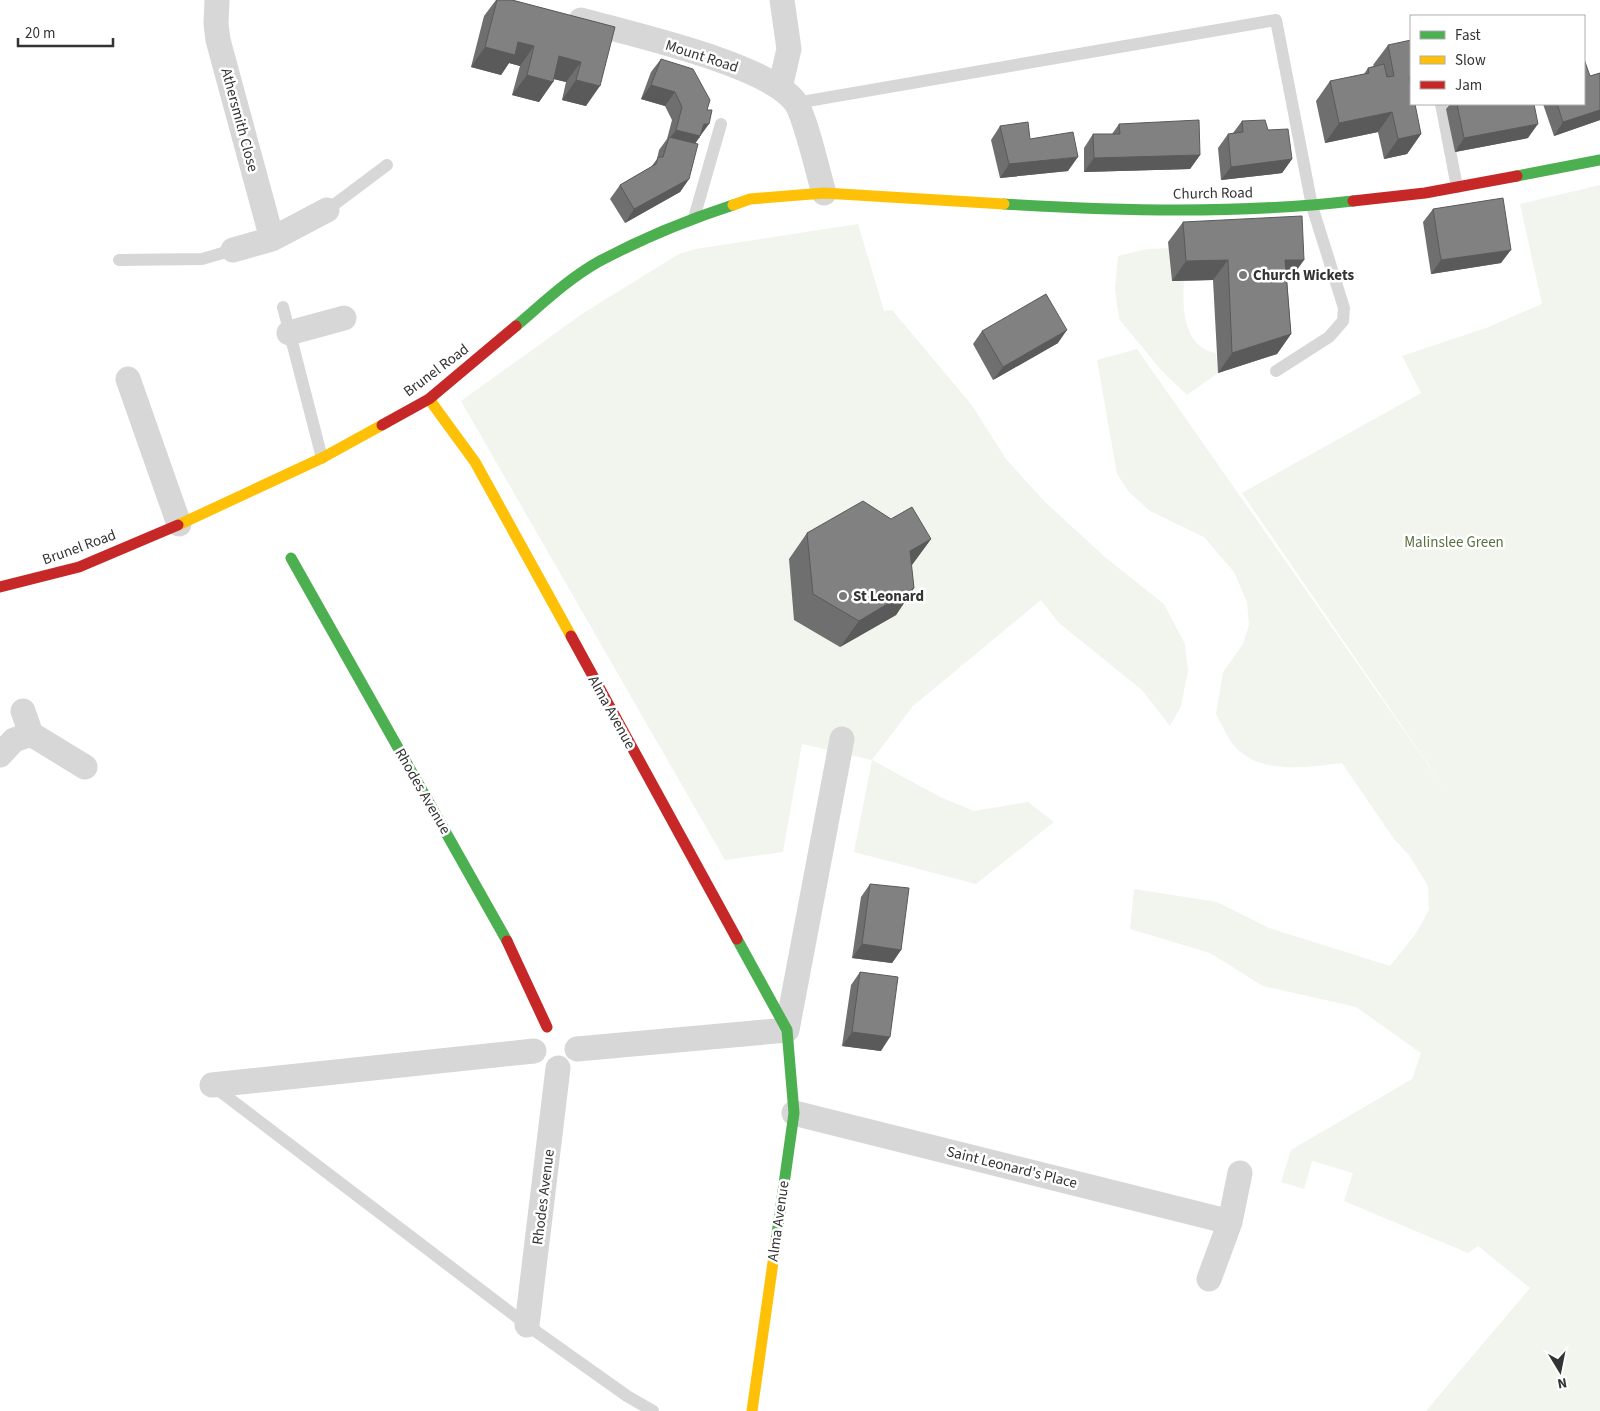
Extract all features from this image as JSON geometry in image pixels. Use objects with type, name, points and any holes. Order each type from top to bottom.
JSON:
[{"type":"street","name":"Athersmith Close","points":[[217,0],[218,40],[272,239]]},
{"type":"street","points":[[782,0],[789,48],[788,95],[824,193]]},
{"type":"street","name":"Mount Road","points":[[557,14],[733,63],[788,95]]},
{"type":"street","name":"Church Road","points":[[824,193],[1057,207],[1213,209],[1312,206],[1457,188],[1600,160]]},
{"type":"street","name":"Brunel Road","points":[[0,587],[79,567],[180,524],[322,458],[429,399],[556,292],[597,263],[694,218],[750,200],[824,193]]},
{"type":"street","points":[[233,250],[272,239],[328,210]]},
{"type":"street","points":[[289,332],[344,318]]},
{"type":"street","points":[[128,379],[180,524]]},
{"type":"street","name":"Alma Avenue","points":[[429,399],[475,462],[787,1030]]},
{"type":"street","name":"Rhodes Avenue","points":[[291,558],[502,930],[546,1027]]},
{"type":"street","points":[[23,711],[31,734],[85,767]]},
{"type":"street","points":[[0,756],[14,740],[31,734]]},
{"type":"street","name":"Alma Avenue","points":[[752,1411],[794,1113],[787,1030],[842,739]]},
{"type":"street","points":[[557,1025],[570,1031],[574,1036],[577,1049],[571,1062],[558,1068],[544,1066],[538,1061],[534,1051],[535,1040],[538,1033],[546,1027],[557,1025]]},
{"type":"street","points":[[577,1049],[787,1030]]},
{"type":"street","points":[[212,1085],[534,1051]]},
{"type":"street","name":"Rhodes Avenue","points":[[527,1325],[558,1068]]},
{"type":"street","name":"Saint Leonard's Place","points":[[794,1113],[1230,1222]]},
{"type":"street","points":[[1210,1279],[1230,1222],[1240,1173]]},
{"type":"lane","points":[[788,95],[1276,20],[1312,206],[1344,308],[1343,321],[1329,338],[1276,371]]},
{"type":"lane","points":[[1441,105],[1457,188]]},
{"type":"lane","points":[[694,218],[721,124]]},
{"type":"lane","points":[[328,210],[387,165]]},
{"type":"lane","points":[[119,260],[202,259],[233,250]]},
{"type":"lane","points":[[283,307],[322,458]]},
{"type":"lane","points":[[212,1085],[527,1325],[627,1396],[653,1411]]},
{"type":"green space","name":"Malinslee Green","points":[[1600,185],[1600,1411],[1426,1411],[1530,1288],[1478,1246],[1468,1253],[1344,1201],[1353,1173],[1312,1161],[1304,1189],[1281,1182],[1291,1150],[1412,1079],[1421,1053],[1356,1007],[1263,986],[1210,953],[1130,929],[1134,889],[1217,902],[1269,928],[1390,966],[1415,935],[1429,910],[1428,886],[1409,855],[1394,839],[1342,763],[1301,767],[1274,766],[1249,758],[1235,747],[1229,738],[1216,714],[1223,672],[1243,644],[1249,625],[1247,602],[1234,572],[1204,537],[1150,511],[1129,492],[1117,474],[1097,360],[1137,349],[1452,799],[1242,493],[1421,393],[1402,356],[1486,328],[1542,304],[1520,204]]},
{"type":"green space","points":[[858,224],[884,311],[892,310],[971,404],[1006,459],[1044,501],[1106,558],[1164,604],[1185,644],[1188,671],[1181,706],[1170,726],[1142,690],[1059,623],[1041,600],[913,706],[872,760],[802,744],[783,852],[725,860],[461,401],[585,312],[679,254],[696,249]]},
{"type":"green space","points":[[1169,248],[1172,281],[1184,281],[1185,314],[1191,335],[1205,350],[1216,353],[1218,373],[1187,395],[1162,371],[1119,319],[1115,289],[1118,256],[1147,249]]},
{"type":"green space","points":[[872,760],[940,797],[974,811],[1028,802],[1054,822],[976,884],[854,852]]},
{"type":"building","points":[[497,0],[512,0],[615,27],[600,86],[576,80],[581,62],[559,56],[553,82],[527,75],[534,46],[518,42],[515,55],[485,47]]},
{"type":"building","points":[[1410,40],[1410,105],[1415,105],[1421,134],[1398,139],[1392,112],[1339,123],[1330,81],[1369,73],[1368,68],[1384,64],[1387,77],[1394,76],[1388,45]]},
{"type":"building","points":[[661,59],[693,69],[710,100],[707,110],[712,110],[709,124],[704,124],[700,136],[676,130],[682,107],[675,92],[651,85]]},
{"type":"building","points":[[1585,62],[1590,76],[1600,73],[1600,110],[1563,122],[1557,105],[1585,105]]},
{"type":"building","points":[[1457,105],[1534,105],[1538,124],[1464,138]]},
{"type":"building","points":[[1199,120],[1200,155],[1094,158],[1093,134],[1120,134],[1119,124]]},
{"type":"building","points":[[1265,120],[1268,130],[1288,129],[1292,159],[1231,167],[1228,134],[1243,132],[1242,121]]},
{"type":"building","points":[[1028,122],[1030,139],[1073,132],[1078,157],[1009,164],[1000,126]]},
{"type":"building","points":[[669,137],[698,144],[689,179],[634,209],[620,185],[656,164],[658,157],[663,157]]},
{"type":"building","points":[[1503,198],[1511,250],[1441,260],[1433,209]]},
{"type":"building","points":[[1302,216],[1304,260],[1285,260],[1291,334],[1232,353],[1228,260],[1186,261],[1183,222]]},
{"type":"building","points":[[1046,294],[1067,330],[1003,367],[982,331]]},
{"type":"building","name":"St Leonard","points":[[863,501],[891,519],[912,507],[931,539],[910,551],[914,588],[859,621],[813,594],[807,533]]},
{"type":"building","points":[[870,884],[909,888],[901,950],[862,944]]},
{"type":"building","points":[[860,972],[898,977],[890,1037],[852,1032]]},
{"type":"traffic: fast","points":[[1517,176],[1600,160]]},
{"type":"traffic: fast","points":[[1004,204],[1135,210],[1222,210],[1353,201]]},
{"type":"traffic: fast","points":[[516,326],[566,284],[598,262],[664,230],[733,205]]},
{"type":"traffic: fast","points":[[291,558],[507,941]]},
{"type":"traffic: fast","points":[[737,939],[787,1030],[794,1113],[776,1241]]},
{"type":"traffic: slow","points":[[733,205],[750,199],[824,193],[1004,204]]},
{"type":"traffic: slow","points":[[429,399],[475,462],[571,636]]},
{"type":"traffic: slow","points":[[178,525],[322,458],[382,425]]},
{"type":"traffic: slow","points":[[752,1411],[776,1241]]},
{"type":"traffic: jam","points":[[1353,201],[1425,193],[1517,176]]},
{"type":"traffic: jam","points":[[382,425],[429,399],[516,326]]},
{"type":"traffic: jam","points":[[0,587],[79,567],[178,525]]},
{"type":"traffic: jam","points":[[571,636],[737,939]]},
{"type":"traffic: jam","points":[[507,941],[547,1027]]},
{"type":"place","name":"Church Wickets","points":[[1243,275]]},
{"type":"place","name":"St Leonard","points":[[843,596]]}]
